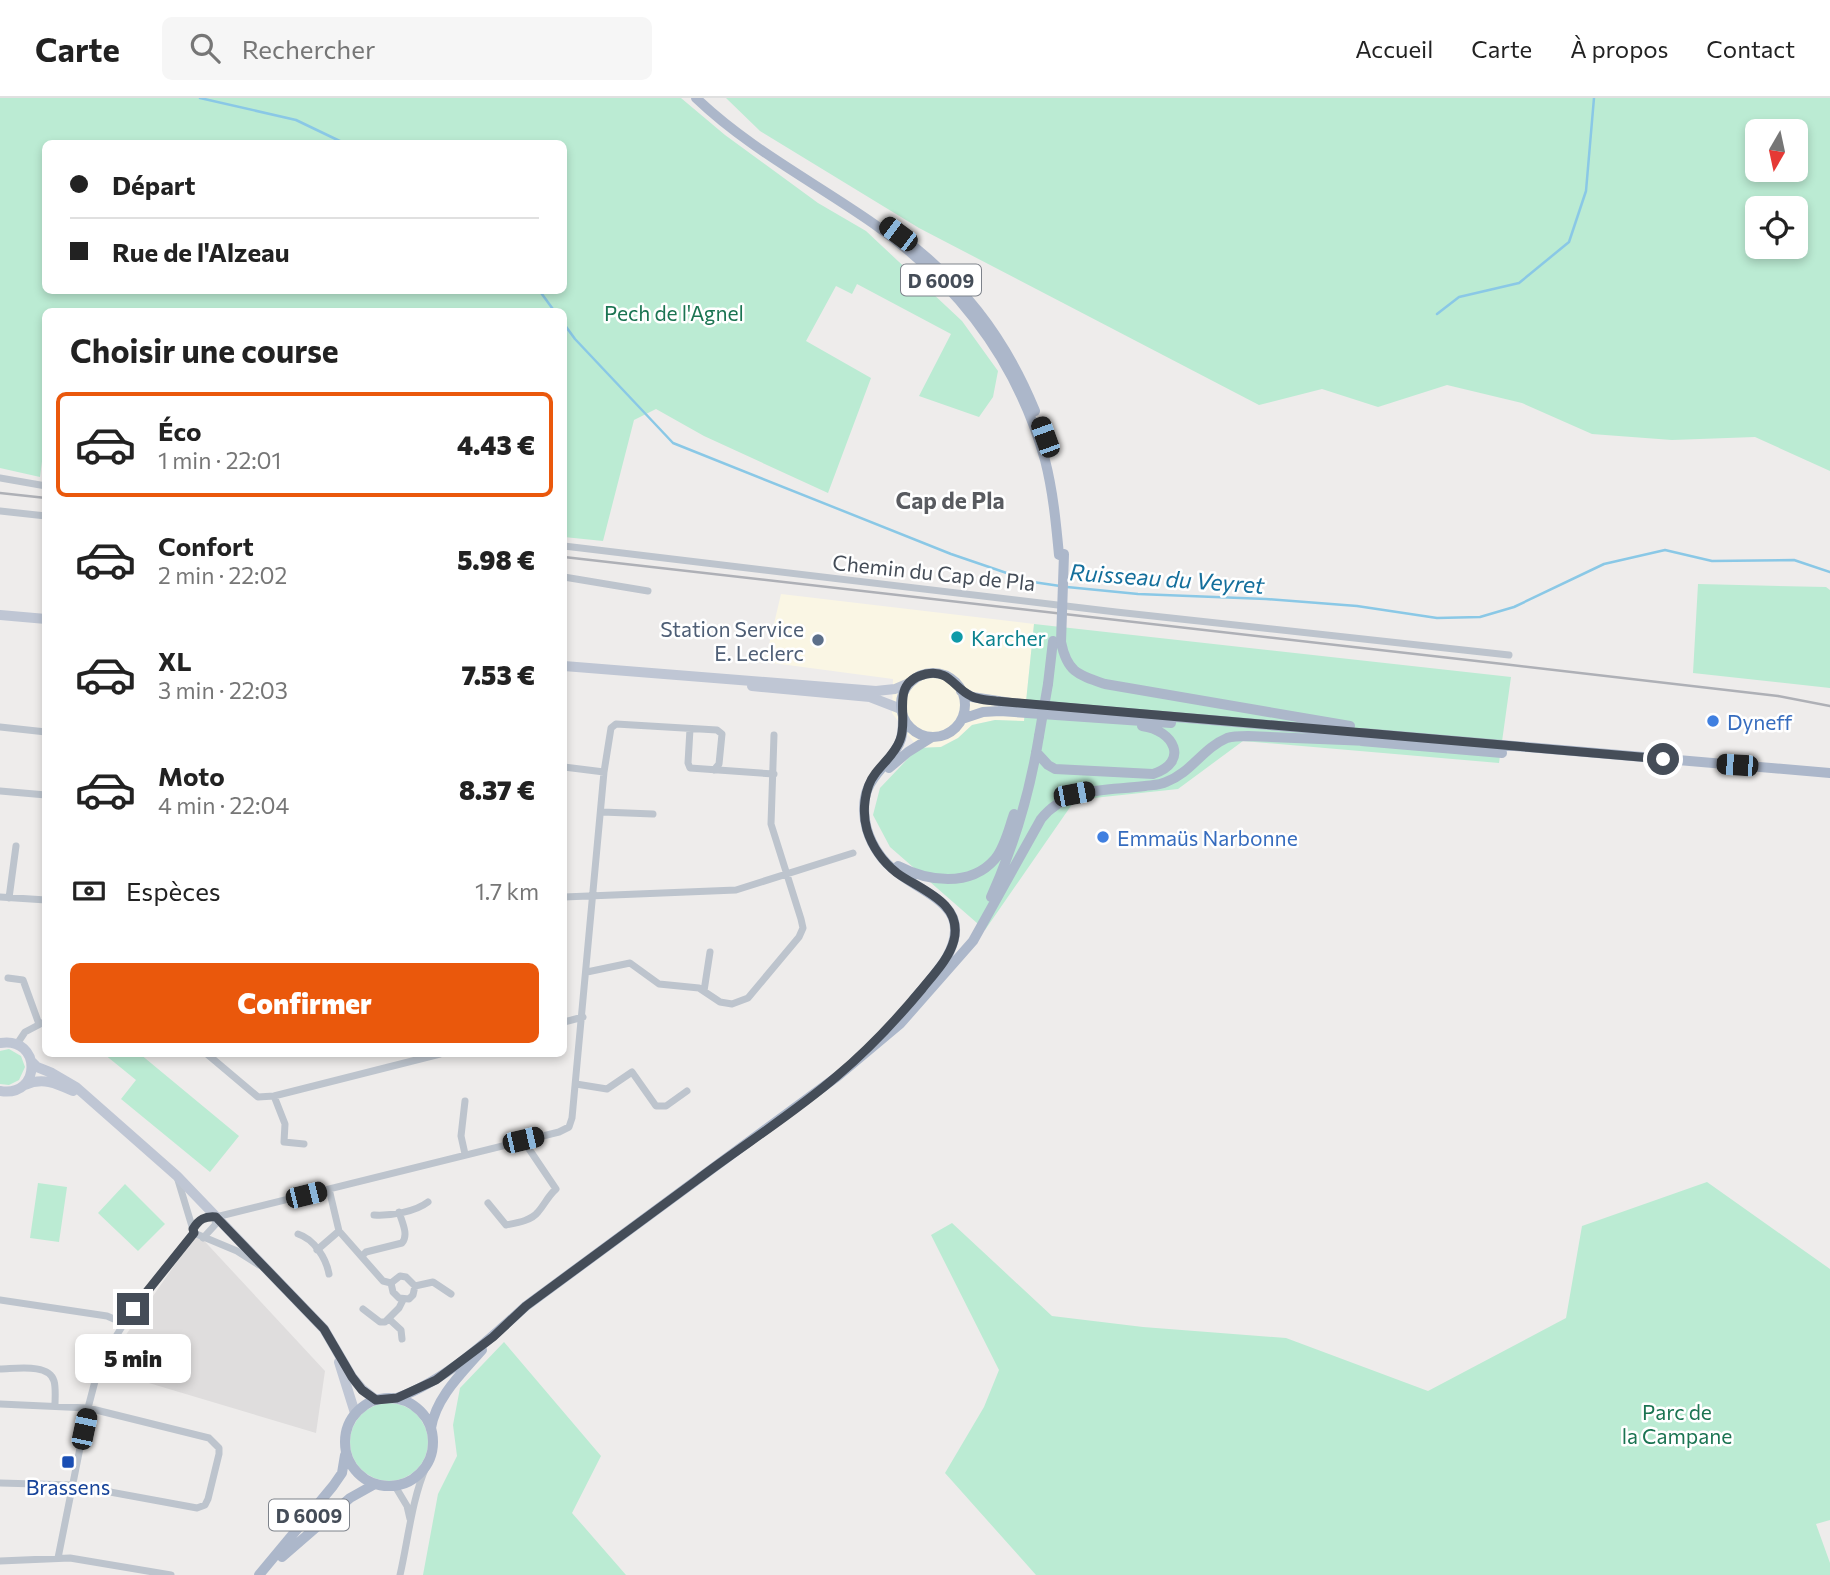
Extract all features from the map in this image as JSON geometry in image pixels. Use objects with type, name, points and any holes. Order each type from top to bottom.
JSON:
[{"type":"main road","name":"D 6009","points":[[696,98],[755,146],[875,225],[905,248],[969,309],[1016,385],[1038,437],[1050,481],[1062,555]]},
{"type":"main road","name":"D 6009","points":[[397,1398],[436,1380],[493,1337],[526,1306],[838,1076],[900,1024],[952,963],[982,915],[1003,870],[1020,820],[1057,641],[1062,555],[1062,513],[1051,460],[1023,382],[1005,349],[974,304],[919,249],[760,142],[706,98]]},
{"type":"main road","points":[[1057,641],[1067,664],[1077,674],[1105,684],[1433,739]]},
{"type":"main road","points":[[838,1076],[909,1005],[947,957],[954,939],[954,924],[948,910],[937,897],[897,873],[881,858],[867,831],[864,807],[869,785],[875,774],[899,743],[904,691],[909,683],[922,675],[940,674],[949,677],[961,691],[972,697],[1011,703],[1830,772]]},
{"type":"main road","points":[[867,794],[880,776],[896,761],[932,737],[951,732],[962,719],[964,708],[961,691]]},
{"type":"main road","points":[[962,719],[983,712],[1053,713],[1830,779]]},
{"type":"main road","points":[[902,713],[915,732],[932,737]]},
{"type":"main road","points":[[1036,751],[1055,769],[1085,772],[1153,774],[1164,770],[1174,758],[1171,739],[1154,727],[1053,713]]},
{"type":"main road","points":[[952,963],[973,941],[1041,819],[1063,799],[1090,791],[1166,783],[1188,770],[1210,748],[1229,737],[1368,741]]},
{"type":"main road","points":[[881,858],[908,871],[942,880],[967,877],[986,868],[995,859],[1004,842],[1036,751]]},
{"type":"main road","name":"D 6009","points":[[431,1428],[436,1409],[447,1392],[493,1337]]},
{"type":"main road","points":[[397,1398],[422,1412],[431,1428],[434,1447],[426,1467],[411,1481],[395,1486],[375,1484],[356,1472],[349,1462],[345,1449],[346,1431],[355,1413],[365,1405],[376,1400],[397,1398]]},
{"type":"main road","name":"D 6009","points":[[260,1575],[342,1474],[345,1449]]},
{"type":"main road","name":"D 6009","points":[[260,1575],[350,1498],[375,1484]]},
{"type":"street","points":[[0,478],[42,485]]},
{"type":"street","points":[[0,511],[42,516]]},
{"type":"street","name":"Chemin du Cap de Pla","points":[[567,546],[1116,612],[1509,655]]},
{"type":"street","points":[[567,578],[648,591]]},
{"type":"street","points":[[0,615],[42,619]]},
{"type":"street","points":[[567,666],[876,691],[895,689],[909,683]]},
{"type":"street","points":[[633,672],[780,690],[870,697],[902,713]]},
{"type":"street","points":[[58,1558],[100,1362],[123,1323],[199,1220],[559,1132],[569,1127],[576,1084],[604,772],[611,728],[616,724],[717,730],[722,734],[719,764],[714,770]]},
{"type":"street","points":[[0,727],[42,732]]},
{"type":"street","points":[[690,729],[690,768],[774,774]]},
{"type":"street","points":[[587,972],[630,963],[659,984],[699,988],[720,1002],[732,1003],[748,998],[799,937],[803,928],[801,919],[771,824],[774,736]]},
{"type":"street","points":[[567,767],[604,772]]},
{"type":"street","points":[[0,791],[42,795]]},
{"type":"street","points":[[602,812],[653,814]]},
{"type":"street","points":[[16,846],[4,897],[42,900]]},
{"type":"street","points":[[567,897],[736,890],[853,853]]},
{"type":"street","points":[[704,991],[710,952]]},
{"type":"street","points":[[8,978],[23,980],[42,1023],[25,1032],[17,1044]]},
{"type":"street","points":[[567,1021],[583,1017]]},
{"type":"street","points":[[0,1043],[17,1044],[26,1051],[37,1067],[61,1077],[177,1176],[324,1329],[352,1377],[362,1390],[376,1400]]},
{"type":"street","points":[[211,1057],[258,1097],[274,1096],[428,1057]]},
{"type":"street","points":[[24,1085],[31,1074],[31,1061]]},
{"type":"street","points":[[576,1084],[607,1089],[632,1072],[656,1106],[666,1106],[687,1091]]},
{"type":"street","points":[[0,1091],[10,1092],[33,1081],[49,1082],[89,1099]]},
{"type":"street","points":[[274,1096],[285,1124],[284,1142],[304,1144]]},
{"type":"street","points":[[465,1101],[461,1136],[465,1154]]},
{"type":"street","points":[[488,1203],[506,1225],[526,1221],[538,1214],[545,1198],[556,1189],[523,1140]]},
{"type":"street","points":[[177,1176],[193,1231],[203,1238],[237,1251],[263,1267]]},
{"type":"street","points":[[329,1189],[339,1231],[383,1281],[391,1283]]},
{"type":"street","points":[[374,1215],[383,1216],[421,1207],[428,1202]]},
{"type":"street","points":[[362,1256],[366,1252],[405,1241],[400,1212]]},
{"type":"street","points":[[203,1238],[215,1225],[216,1217]]},
{"type":"street","points":[[317,1250],[339,1231]]},
{"type":"street","points":[[298,1234],[307,1237],[317,1250],[327,1265],[328,1274]]},
{"type":"street","points":[[391,1283],[400,1276],[406,1277],[415,1286]]},
{"type":"street","points":[[415,1286],[433,1282],[451,1294]]},
{"type":"street","points":[[391,1283],[393,1292],[403,1300]]},
{"type":"street","points":[[363,1310],[380,1322],[389,1319],[400,1308],[403,1300],[413,1295],[415,1286]]},
{"type":"street","points":[[0,1300],[107,1316],[123,1323]]},
{"type":"street","points":[[389,1319],[401,1330],[402,1339]]},
{"type":"street","points":[[334,1349],[355,1413]]},
{"type":"street","points":[[0,1369],[42,1369],[49,1372],[54,1380],[55,1405]]},
{"type":"street","points":[[0,1404],[88,1408],[209,1438],[219,1448],[208,1499],[205,1505],[197,1508],[72,1485],[0,1483]]},
{"type":"street","points":[[400,1575],[415,1497],[426,1467]]},
{"type":"street","points":[[395,1486],[407,1506],[411,1527]]},
{"type":"street","points":[[0,1561],[58,1558],[171,1575]]},
{"type":"shaded area","points":[[781,594],[1034,624],[1024,722],[995,720],[972,725],[958,738],[940,747],[918,748],[892,713],[893,679],[765,662]]},
{"type":"shaded area","points":[[197,1233],[325,1371],[316,1433],[102,1369]]},
{"type":"green space","name":"Pech de l'Agnel","points":[[0,98],[681,98],[725,135],[818,203],[866,231],[962,321],[998,371],[993,397],[979,417],[919,396],[951,334],[857,284],[852,294],[836,286],[806,341],[871,378],[828,493],[704,436],[656,409],[634,420],[603,541],[567,537],[567,308],[42,308],[40,477],[0,468]]},
{"type":"green space","points":[[726,98],[1830,98],[1830,471],[1755,437],[1672,440],[1592,434],[1522,403],[1447,385],[1378,407],[1322,389],[1259,405],[919,228],[760,131]]},
{"type":"green space","points":[[1698,584],[1826,587],[1830,590],[1830,688],[1693,673]]},
{"type":"green space","points":[[1034,624],[1511,677],[1499,763],[1243,741],[1178,789],[1075,800],[985,930],[890,847],[873,815],[880,788],[918,748],[941,747],[958,738],[972,725],[995,720],[1024,721]]},
{"type":"green space","points":[[9,1049],[21,1056],[25,1067],[19,1080],[9,1085],[0,1084],[0,1051]]},
{"type":"green space","points":[[108,1057],[144,1057],[239,1136],[210,1172],[121,1099],[136,1080]]},
{"type":"green space","name":"Parc de la Campane","points":[[1707,1182],[1830,1269],[1830,1520],[1816,1524],[1830,1563],[1830,1575],[1036,1575],[945,1473],[984,1407],[999,1370],[931,1235],[952,1223],[1052,1316],[1143,1327],[1286,1338],[1428,1391],[1566,1318],[1582,1226]]},
{"type":"green space","points":[[38,1183],[67,1187],[59,1242],[30,1238]]},
{"type":"green space","points":[[125,1184],[165,1224],[138,1251],[98,1213]]},
{"type":"green space","points":[[504,1342],[601,1456],[572,1513],[626,1575],[423,1575],[438,1494],[457,1456],[453,1425],[460,1388]]},
{"type":"green space","points":[[389,1403],[404,1406],[417,1414],[425,1427],[428,1442],[425,1457],[417,1470],[404,1478],[389,1481],[374,1478],[361,1470],[353,1457],[350,1442],[353,1427],[361,1414],[374,1406]]},
{"type":"waterway","name":"Ruisseau du Veyret","points":[[200,98],[296,120],[338,140]]},
{"type":"waterway","points":[[1437,314],[1459,297],[1519,283],[1569,242],[1586,191],[1594,98]]},
{"type":"waterway","name":"Ruisseau du Veyret","points":[[542,294],[552,308]]},
{"type":"waterway","name":"Ruisseau du Veyret","points":[[567,328],[673,443],[951,554],[1033,582],[1060,586]]},
{"type":"waterway","name":"Ruisseau du Veyret","points":[[1067,587],[1138,594],[1357,606],[1437,618],[1480,617],[1514,607],[1604,564],[1665,550],[1712,561],[1794,560],[1830,572]]},
{"type":"railway","points":[[0,493],[42,498]]},
{"type":"railway","points":[[567,557],[1778,696],[1830,706]]},
{"type":"place","name":"Karcher","points":[[957,637]]},
{"type":"place","name":"Station Service E. Leclerc","points":[[818,640]]},
{"type":"place","name":"Dyneff","points":[[1713,721]]},
{"type":"place","name":"Emmaüs Narbonne","points":[[1103,837]]},
{"type":"place","name":"Brassens","points":[[68,1462]]},
{"type":"district","name":"Cap de Pla","points":[[950,500]]},
{"type":"route","points":[[133,1309],[194,1233],[196,1223],[207,1216],[216,1217],[324,1329],[362,1390],[376,1400],[397,1398],[436,1380],[493,1337],[526,1306],[838,1076],[909,1005],[947,957],[954,939],[954,924],[948,910],[937,897],[897,873],[881,858],[867,831],[864,817],[869,785],[892,755],[903,733],[901,699],[904,691],[909,683],[922,675],[931,673],[949,677],[961,691],[972,697],[996,701],[1663,759]]}]
